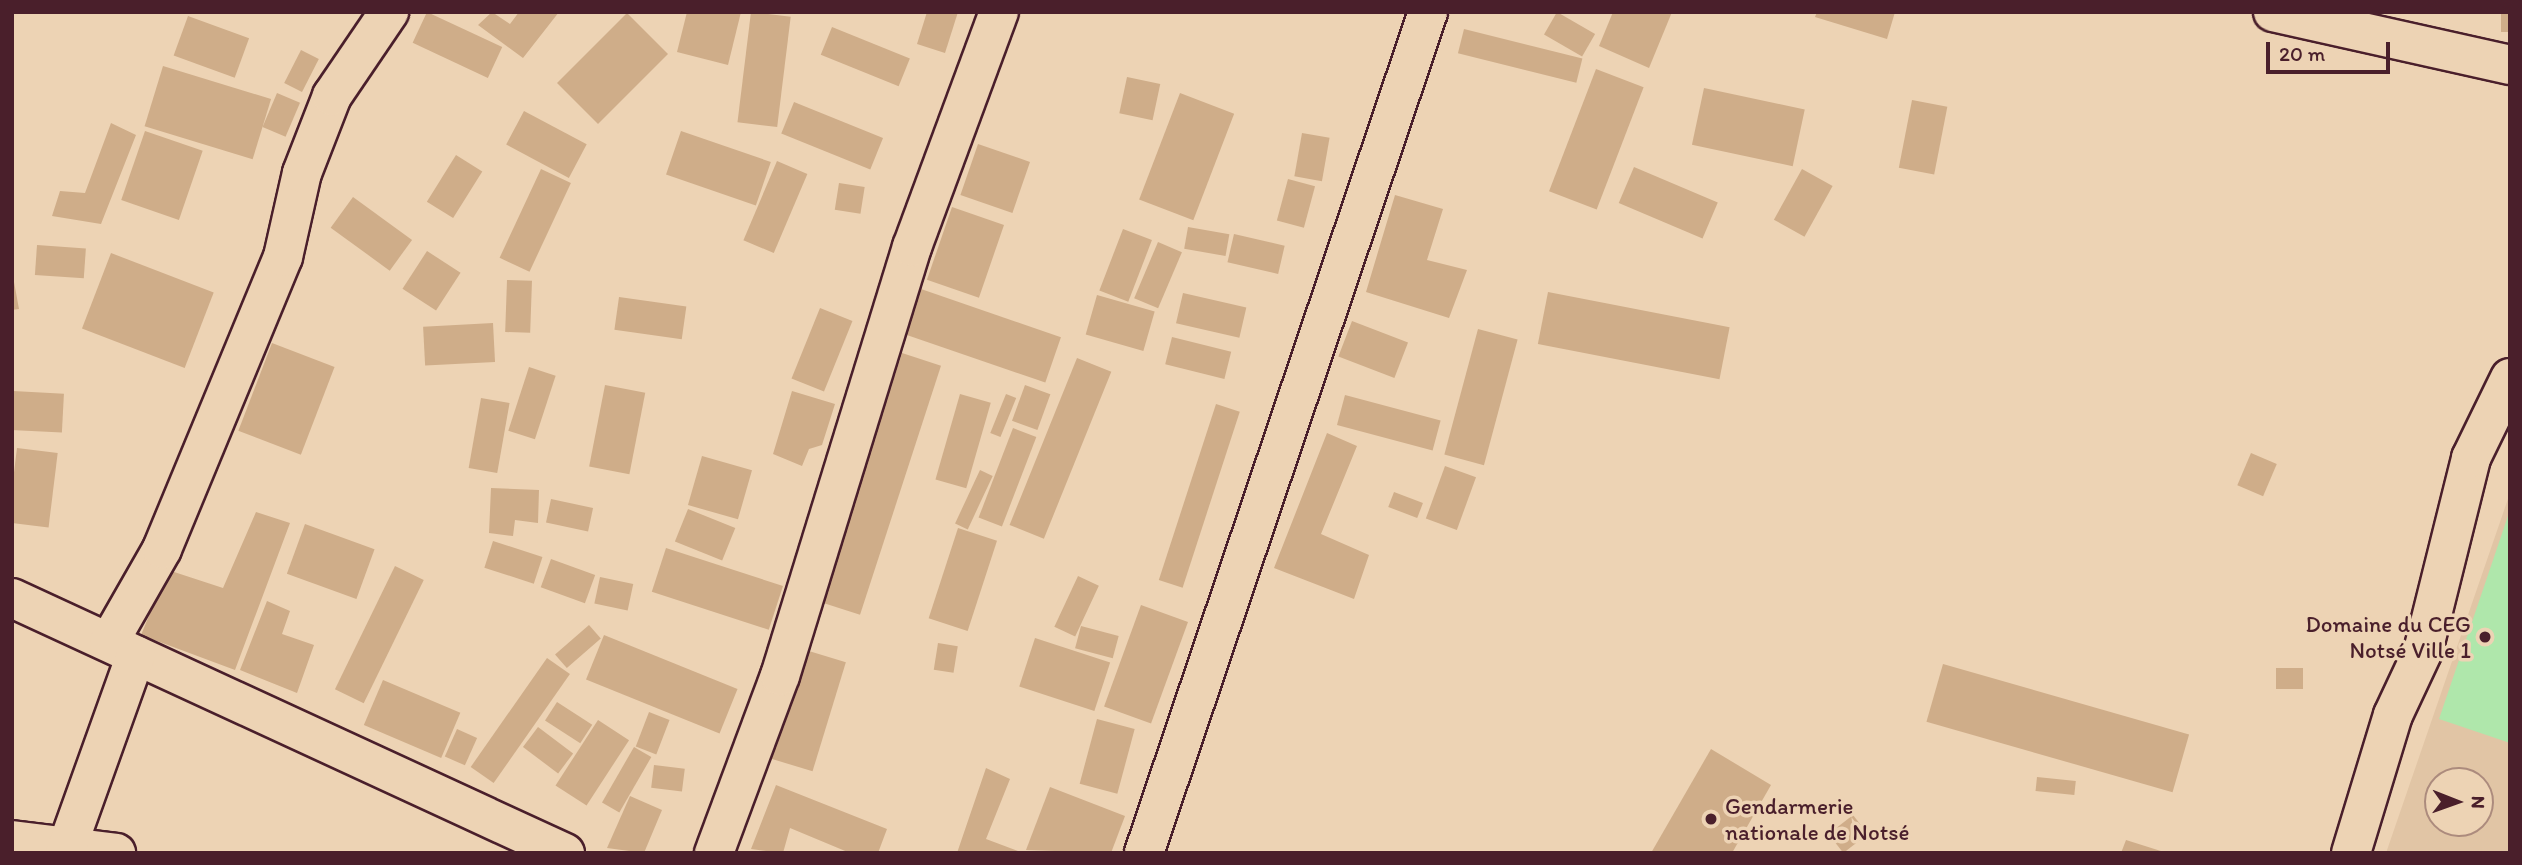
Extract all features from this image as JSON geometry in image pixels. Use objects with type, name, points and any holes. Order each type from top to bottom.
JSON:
[{"type":"street","points":[[65,850],[122,648],[283,257],[302,173],[332,96],[389,12]]},
{"type":"street","points":[[713,853],[780,676],[912,247],[999,12]]},
{"type":"street","points":[[1144,853],[1428,12]]},
{"type":"street","points":[[2273,12],[2510,65]]},
{"type":"street","points":[[2351,853],[2393,715],[2423,650],[2471,458],[2510,378]]},
{"type":"street","points":[[12,598],[565,853]]},
{"type":"street","points":[[12,840],[65,850],[116,853]]},
{"type":"shaded area","name":"Domaine du CEG Notsé Ville 1","points":[[2510,493],[2510,853],[2386,853]]},
{"type":"green space","points":[[2510,510],[2510,743],[2439,719]]},
{"type":"building","points":[[427,12],[502,47],[488,78],[413,43]]},
{"type":"building","points":[[492,12],[510,24],[519,12],[559,12],[523,58],[478,25]]},
{"type":"building","points":[[687,12],[741,12],[728,65],[677,52]]},
{"type":"building","points":[[751,12],[791,17],[777,127],[737,122]]},
{"type":"building","points":[[927,12],[958,12],[945,53],[917,44]]},
{"type":"building","points":[[1557,12],[1595,34],[1582,57],[1544,35]]},
{"type":"building","points":[[1613,12],[1672,12],[1649,68],[1599,46]]},
{"type":"building","points":[[1817,12],[1895,12],[1887,39],[1815,17]]},
{"type":"building","points":[[2501,12],[2510,12],[2510,32],[2501,32]]},
{"type":"building","points":[[627,13],[668,54],[598,124],[557,83]]},
{"type":"building","points":[[188,16],[249,38],[235,78],[174,55]]},
{"type":"building","points":[[832,27],[910,58],[899,86],[821,55]]},
{"type":"building","points":[[1464,29],[1582,59],[1576,83],[1458,53]]},
{"type":"building","points":[[301,50],[319,59],[302,92],[284,83]]},
{"type":"building","points":[[163,66],[271,99],[253,159],[145,126]]},
{"type":"building","points":[[1596,69],[1644,87],[1597,210],[1549,191]]},
{"type":"building","points":[[1127,77],[1160,84],[1153,120],[1119,113]]},
{"type":"building","points":[[1704,88],[1805,109],[1793,166],[1692,145]]},
{"type":"building","points":[[277,93],[300,103],[286,137],[263,127]]},
{"type":"building","points":[[1180,93],[1234,114],[1193,220],[1139,199]]},
{"type":"building","points":[[1912,100],[1947,107],[1934,175],[1899,168]]},
{"type":"building","points":[[794,102],[883,138],[870,169],[781,134]]},
{"type":"building","points":[[524,111],[587,144],[569,178],[506,145]]},
{"type":"building","points":[[111,123],[136,135],[101,224],[52,216],[60,191],[85,193]]},
{"type":"building","points":[[145,131],[203,151],[179,220],[121,200]]},
{"type":"building","points":[[681,131],[771,162],[756,205],[666,174]]},
{"type":"building","points":[[1302,133],[1330,138],[1322,181],[1294,176]]},
{"type":"building","points":[[978,144],[1030,162],[1012,213],[960,195]]},
{"type":"building","points":[[456,155],[482,171],[453,218],[427,202]]},
{"type":"building","points":[[777,161],[807,174],[774,253],[743,240]]},
{"type":"building","points":[[1634,167],[1718,203],[1703,238],[1619,203]]},
{"type":"building","points":[[541,169],[571,183],[529,272],[500,258]]},
{"type":"building","points":[[1802,169],[1833,186],[1804,237],[1774,220]]},
{"type":"building","points":[[1288,179],[1315,186],[1304,228],[1277,221]]},
{"type":"building","points":[[839,183],[865,187],[860,214],[835,210]]},
{"type":"building","points":[[1395,195],[1443,209],[1427,260],[1467,270],[1449,318],[1366,292]]},
{"type":"building","points":[[353,197],[412,240],[390,271],[331,228]]},
{"type":"building","points":[[952,207],[1004,225],[979,298],[927,280]]},
{"type":"building","points":[[1188,227],[1229,234],[1226,256],[1184,249]]},
{"type":"building","points":[[1123,229],[1152,240],[1128,302],[1099,291]]},
{"type":"building","points":[[1234,234],[1285,246],[1278,274],[1227,262]]},
{"type":"building","points":[[1158,242],[1182,252],[1158,308],[1134,298]]},
{"type":"building","points":[[37,245],[86,248],[84,278],[35,275]]},
{"type":"building","points":[[427,251],[461,273],[436,311],[402,289]]},
{"type":"building","points":[[111,253],[214,292],[185,368],[82,329]]},
{"type":"building","points":[[12,271],[19,309],[12,310]]},
{"type":"building","points":[[507,280],[532,281],[530,333],[505,332]]},
{"type":"building","points":[[921,289],[1061,337],[1045,383],[905,334]]},
{"type":"building","points":[[1548,292],[1730,327],[1719,379],[1538,344]]},
{"type":"building","points":[[1183,293],[1246,308],[1239,338],[1176,323]]},
{"type":"building","points":[[1097,295],[1155,312],[1143,351],[1086,334]]},
{"type":"building","points":[[619,297],[686,306],[682,339],[614,330]]},
{"type":"building","points":[[820,308],[852,321],[824,392],[792,378]]},
{"type":"building","points":[[1352,321],[1408,343],[1394,378],[1338,356]]},
{"type":"building","points":[[493,323],[495,362],[425,366],[423,327]]},
{"type":"building","points":[[1478,329],[1518,340],[1484,465],[1444,455]]},
{"type":"building","points":[[1172,337],[1231,352],[1224,379],[1165,364]]},
{"type":"building","points":[[272,343],[335,367],[301,455],[238,431]]},
{"type":"building","points":[[902,353],[941,366],[860,615],[821,602]]},
{"type":"building","points":[[1077,358],[1111,372],[1044,539],[1010,525]]},
{"type":"building","points":[[529,367],[556,376],[535,439],[508,431]]},
{"type":"building","points":[[605,385],[645,393],[629,474],[589,466]]},
{"type":"building","points":[[1025,385],[1050,394],[1037,430],[1012,421]]},
{"type":"building","points":[[13,391],[64,394],[62,433],[12,430]]},
{"type":"building","points":[[792,391],[835,404],[822,445],[809,449],[802,466],[773,454]]},
{"type":"building","points":[[960,394],[991,403],[966,488],[935,480]]},
{"type":"building","points":[[1006,394],[1016,398],[1000,437],[990,433]]},
{"type":"building","points":[[1345,395],[1441,421],[1433,451],[1337,425]]},
{"type":"building","points":[[481,398],[510,403],[497,473],[469,468]]},
{"type":"building","points":[[1216,404],[1240,412],[1183,588],[1159,580]]},
{"type":"building","points":[[1013,428],[1036,437],[1002,527],[979,518]]},
{"type":"building","points":[[1327,433],[1357,446],[1321,534],[1369,555],[1354,599],[1274,568]]},
{"type":"building","points":[[17,448],[58,453],[49,527],[12,523],[12,489]]},
{"type":"building","points":[[2251,453],[2277,464],[2263,496],[2237,485]]},
{"type":"building","points":[[702,456],[752,470],[738,519],[688,505]]},
{"type":"building","points":[[1445,466],[1476,477],[1457,530],[1426,519]]},
{"type":"building","points":[[980,470],[993,476],[968,529],[955,523]]},
{"type":"building","points":[[491,488],[539,490],[538,523],[515,520],[513,536],[489,533]]},
{"type":"building","points":[[1394,492],[1423,503],[1417,518],[1388,507]]},
{"type":"building","points":[[551,499],[593,508],[588,531],[546,522]]},
{"type":"building","points":[[688,509],[735,528],[722,561],[675,541]]},
{"type":"building","points":[[256,512],[290,523],[235,670],[141,635],[168,570],[223,588]]},
{"type":"building","points":[[305,524],[375,549],[356,599],[287,574]]},
{"type":"building","points":[[958,528],[997,541],[968,631],[929,618]]},
{"type":"building","points":[[493,541],[542,557],[534,584],[484,568]]},
{"type":"building","points":[[666,548],[783,586],[769,630],[652,592]]},
{"type":"building","points":[[551,559],[595,575],[585,603],[541,587]]},
{"type":"building","points":[[395,566],[424,580],[364,703],[335,689]]},
{"type":"building","points":[[1078,576],[1099,586],[1075,636],[1054,627]]},
{"type":"building","points":[[600,577],[633,584],[628,610],[594,603]]},
{"type":"building","points":[[267,601],[290,611],[282,634],[314,645],[297,693],[240,670]]},
{"type":"building","points":[[1141,605],[1188,622],[1151,724],[1104,706]]},
{"type":"building","points":[[589,625],[601,639],[567,668],[555,655]]},
{"type":"building","points":[[1081,626],[1119,636],[1113,658],[1075,648]]},
{"type":"building","points":[[604,635],[738,689],[720,733],[586,680]]},
{"type":"building","points":[[1035,638],[1110,662],[1094,711],[1019,687]]},
{"type":"building","points":[[938,643],[958,646],[954,673],[934,670]]},
{"type":"building","points":[[799,648],[846,662],[813,771],[766,757]]},
{"type":"building","points":[[547,658],[570,674],[494,783],[471,767]]},
{"type":"building","points":[[1943,664],[2189,735],[2173,792],[1926,722]]},
{"type":"building","points":[[2276,668],[2303,668],[2303,689],[2276,689]]},
{"type":"building","points":[[383,680],[460,713],[441,758],[364,725]]},
{"type":"building","points":[[557,702],[592,725],[580,743],[545,720]]},
{"type":"building","points":[[649,712],[670,720],[656,754],[636,747]]},
{"type":"building","points":[[1097,719],[1135,729],[1117,794],[1080,784]]},
{"type":"building","points":[[598,720],[629,740],[587,806],[556,785]]},
{"type":"building","points":[[538,727],[573,753],[558,773],[523,747]]},
{"type":"building","points":[[457,729],[477,738],[465,765],[445,756]]},
{"type":"building","points":[[634,747],[651,757],[619,812],[602,802]]},
{"type":"building","name":"Gendarmerie nationale de Notsé","points":[[1711,749],[1771,785],[1732,853],[1651,853]]},
{"type":"building","points":[[654,765],[685,769],[682,792],[651,788]]},
{"type":"building","points":[[986,768],[1010,779],[986,839],[1023,853],[957,853]]},
{"type":"building","points":[[2037,777],[2076,781],[2074,795],[2036,791]]},
{"type":"building","points":[[776,785],[887,829],[878,853],[850,853],[790,828],[783,853],[751,849]]},
{"type":"building","points":[[1050,787],[1125,816],[1111,853],[1026,850]]},
{"type":"building","points":[[630,796],[662,810],[644,853],[607,848]]},
{"type":"building","points":[[1853,815],[1868,834],[1843,853],[1829,834]]},
{"type":"building","points":[[2126,840],[2164,852],[2164,853],[2121,853]]},
{"type":"place","name":"Domaine du CEG Notsé Ville 1","points":[[2485,637]]},
{"type":"place","name":"Gendarmerie nationale de Notsé","points":[[1711,819]]}]
